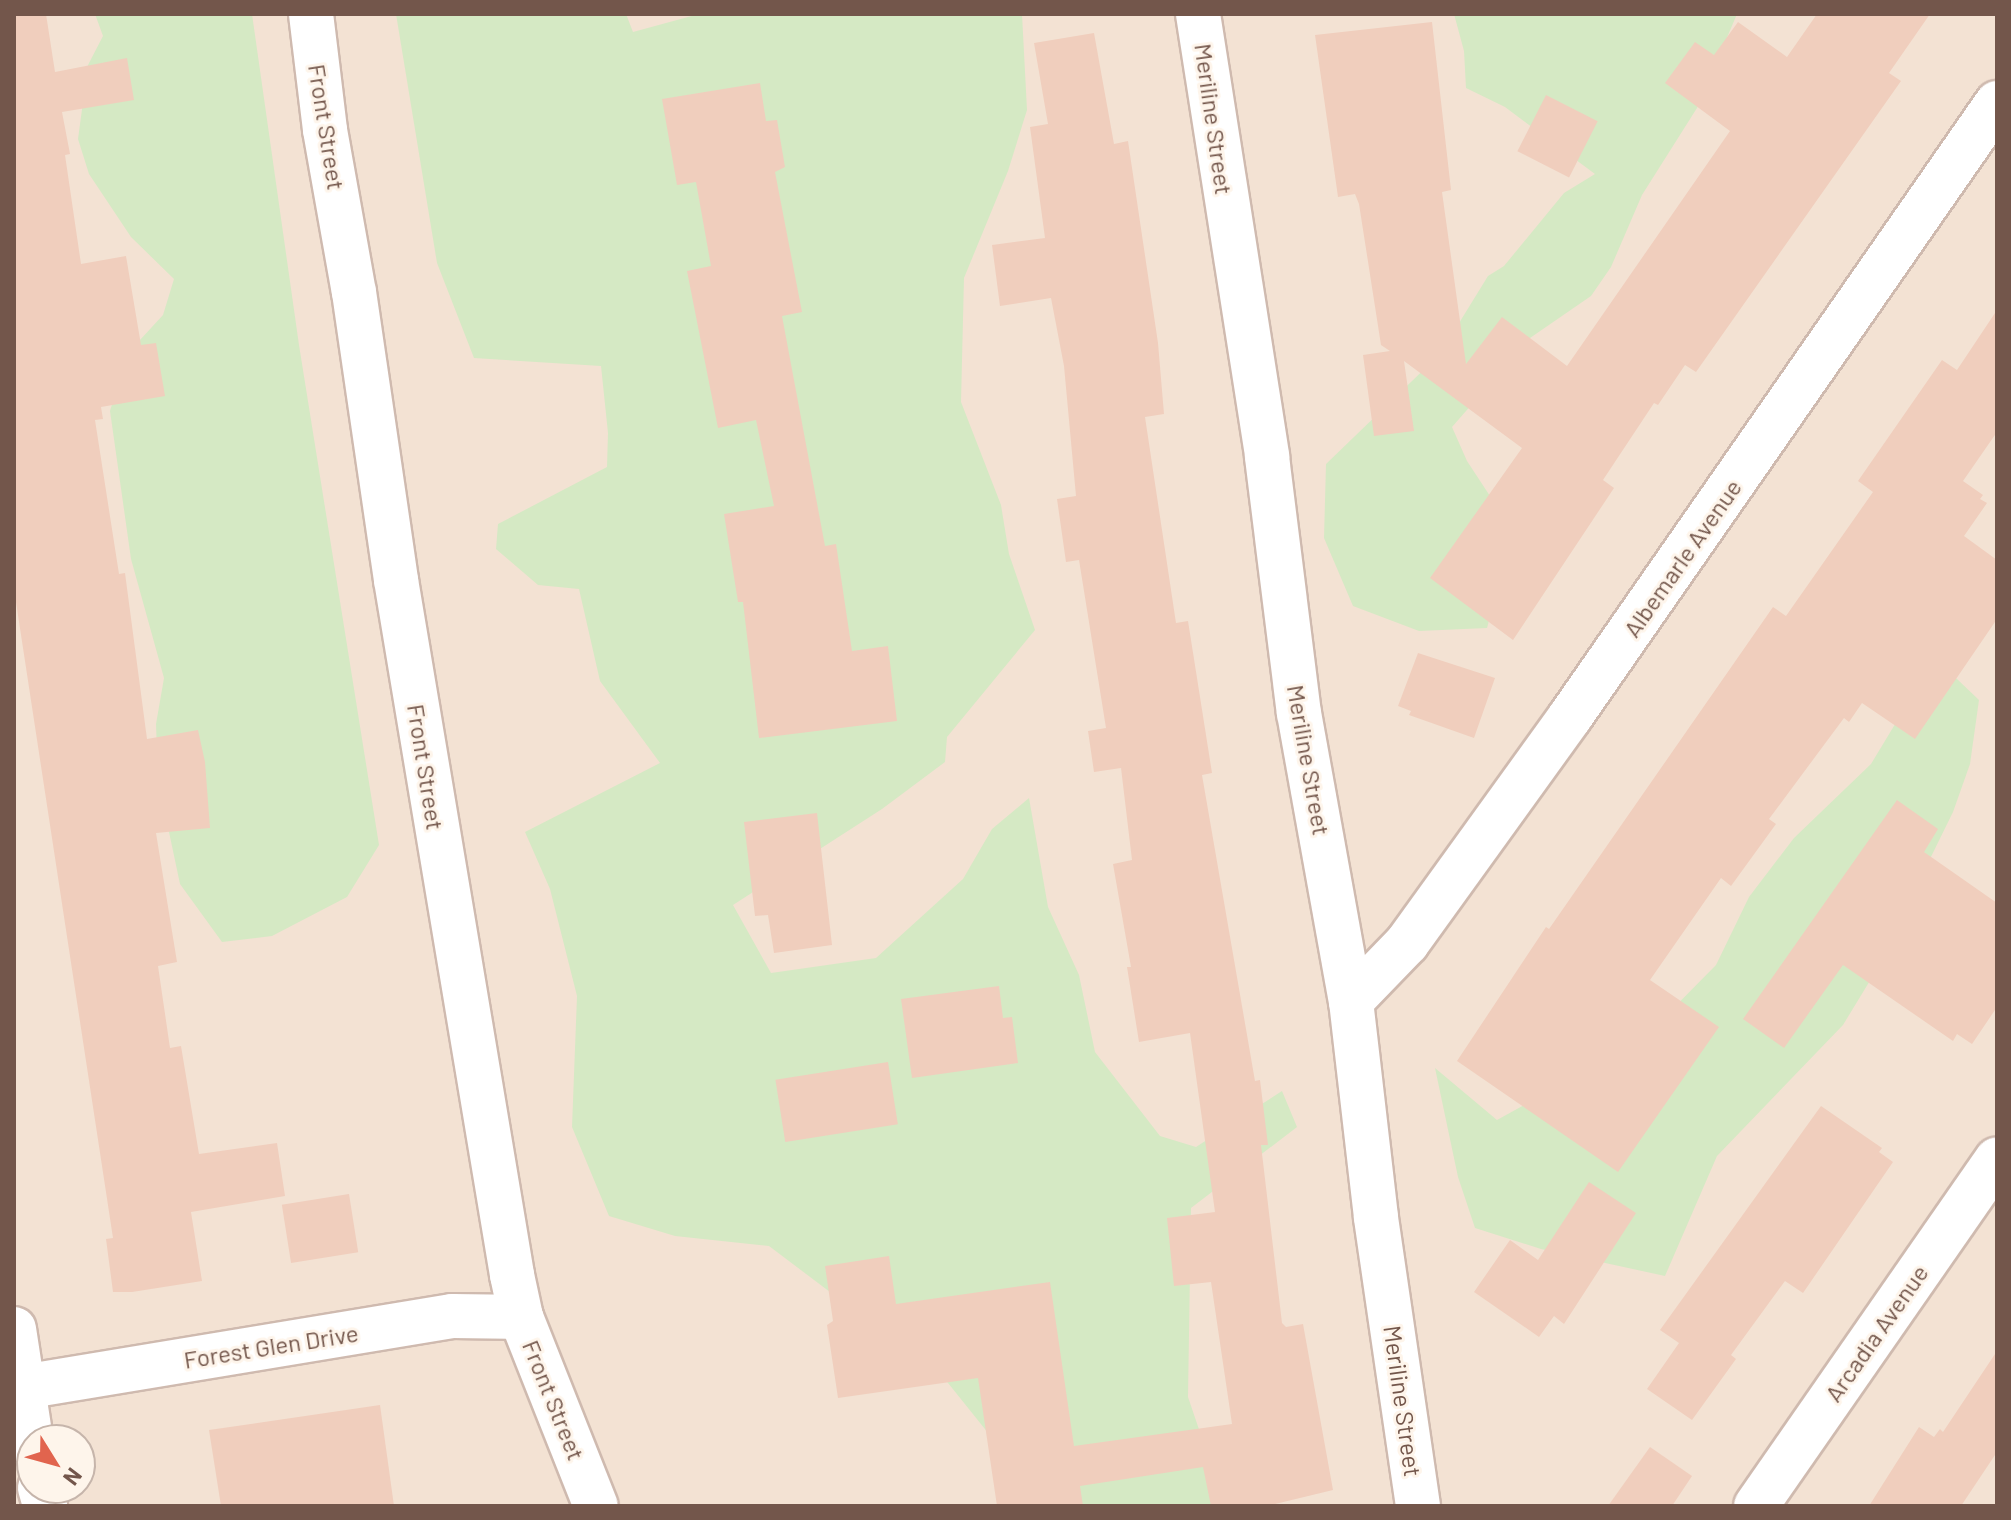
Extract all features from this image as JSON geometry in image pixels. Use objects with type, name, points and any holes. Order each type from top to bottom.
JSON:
[{"type":"street","name":"Front Street","points":[[311,14],[325,130],[354,292],[398,594],[481,1106],[521,1317],[596,1506]]},
{"type":"street","name":"Meriline Street","points":[[1198,14],[1267,457],[1299,713],[1351,1001],[1376,1218],[1418,1506]]},
{"type":"street","name":"Albemarle Avenue","points":[[1351,1001],[1407,943],[1487,832],[1655,598],[1997,103]]},
{"type":"street","name":"Arcadia Avenue","points":[[1756,1506],[1997,1159]]},
{"type":"street","name":"Forest Glen Drive","points":[[23,1387],[452,1316],[521,1317]]},
{"type":"street","points":[[14,1329],[29,1424]]},
{"type":"shaded area","points":[[14,14],[1997,14],[1997,1506],[14,1506]]},
{"type":"green space","points":[[95,14],[252,14],[299,345],[379,845],[347,897],[272,936],[222,942],[180,884],[158,780],[156,724],[164,678],[131,559],[110,411],[128,353],[163,315],[174,279],[131,237],[89,174],[78,139],[88,65],[103,36]]},
{"type":"green space","points":[[396,14],[626,14],[633,32],[699,14],[1022,14],[1027,110],[1008,171],[964,278],[961,402],[1001,505],[1009,554],[1035,630],[947,737],[945,762],[882,809],[733,905],[771,973],[876,958],[963,879],[992,829],[1029,798],[1048,907],[1079,975],[1095,1052],[1160,1136],[1196,1147],[1282,1091],[1297,1127],[1191,1208],[1188,1397],[1225,1506],[1011,1506],[1013,1464],[944,1378],[769,1246],[675,1236],[609,1216],[572,1127],[577,996],[550,889],[525,832],[660,763],[600,681],[579,589],[538,585],[496,549],[498,524],[607,467],[608,433],[601,366],[474,358],[437,263]]},
{"type":"green space","points":[[1454,14],[1737,14],[1697,108],[1642,195],[1611,267],[1591,296],[1530,338],[1452,427],[1467,461],[1513,531],[1487,628],[1419,631],[1353,606],[1324,538],[1326,464],[1440,354],[1488,276],[1504,266],[1564,193],[1595,174],[1505,107],[1466,88],[1464,51]]},
{"type":"green space","points":[[1935,658],[1979,700],[1970,764],[1953,812],[1871,979],[1843,1025],[1717,1156],[1665,1276],[1541,1249],[1475,1228],[1458,1177],[1435,1068],[1497,1120],[1643,1039],[1716,965],[1749,897],[1794,838],[1871,764]]},
{"type":"building","points":[[14,14],[46,14],[55,72],[127,58],[134,100],[62,112],[70,154],[65,155],[81,264],[126,256],[141,345],[156,343],[165,396],[101,407],[103,419],[95,420],[119,574],[125,573],[147,739],[198,730],[205,762],[210,828],[156,833],[177,962],[158,966],[170,1048],[181,1046],[199,1154],[277,1143],[285,1196],[191,1212],[202,1281],[132,1292],[113,1292],[106,1239],[113,1238],[14,589]]},
{"type":"building","points":[[1817,14],[1930,14],[1889,73],[1901,81],[1696,372],[1685,365],[1658,405],[1654,403],[1603,480],[1614,488],[1513,640],[1430,578],[1522,448],[1404,361],[1414,431],[1374,436],[1363,355],[1390,351],[1381,345],[1359,204],[1355,194],[1338,197],[1315,35],[1432,22],[1451,190],[1442,192],[1466,364],[1502,317],[1567,366],[1730,131],[1665,83],[1695,42],[1714,55],[1738,22],[1787,57]]},
{"type":"building","points":[[1094,33],[1114,144],[1128,141],[1158,343],[1164,414],[1145,417],[1176,623],[1188,621],[1212,773],[1202,775],[1255,1081],[1260,1080],[1268,1145],[1261,1145],[1282,1323],[1286,1327],[1303,1324],[1333,1490],[1267,1506],[1211,1506],[1203,1467],[1080,1486],[1083,1506],[997,1506],[978,1378],[838,1398],[827,1325],[833,1321],[825,1266],[889,1256],[896,1304],[1050,1282],[1074,1446],[1232,1424],[1211,1282],[1174,1286],[1167,1218],[1215,1212],[1190,1033],[1139,1042],[1127,967],[1131,967],[1113,864],[1132,860],[1121,768],[1094,772],[1088,731],[1106,728],[1079,560],[1066,562],[1057,499],[1076,496],[1064,366],[1051,298],[1000,306],[992,245],[1045,238],[1030,127],[1048,124],[1034,43]]},
{"type":"building","points":[[760,83],[766,121],[777,120],[785,167],[775,172],[802,312],[782,316],[825,546],[836,544],[852,651],[888,646],[897,721],[759,738],[743,602],[738,602],[724,514],[774,506],[756,420],[718,428],[687,271],[711,266],[696,182],[677,185],[662,99]]},
{"type":"building","points":[[1546,95],[1598,121],[1569,177],[1517,151]]},
{"type":"building","points":[[1997,310],[1997,432],[1963,481],[1983,495],[1980,499],[1987,503],[1964,536],[1997,560],[1997,619],[1915,739],[1862,703],[1849,722],[1844,718],[1769,819],[1776,824],[1731,886],[1721,878],[1650,980],[1719,1027],[1618,1172],[1457,1061],[1546,927],[1549,929],[1773,607],[1786,616],[1873,492],[1858,481],[1942,360],[1957,370]]},
{"type":"building","points":[[1418,653],[1495,678],[1474,738],[1409,715],[1411,711],[1398,706]]},
{"type":"building","points":[[1897,800],[1938,829],[1924,852],[1997,903],[1997,1007],[1972,1044],[1957,1034],[1953,1041],[1843,965],[1784,1048],[1743,1019]]},
{"type":"building","points":[[817,813],[832,945],[774,953],[768,915],[755,916],[744,822]]},
{"type":"building","points":[[999,986],[1003,1018],[1012,1017],[1018,1063],[912,1078],[901,999]]},
{"type":"building","points":[[888,1062],[898,1124],[785,1142],[775,1080]]},
{"type":"building","points":[[1821,1106],[1882,1148],[1879,1152],[1893,1162],[1803,1293],[1785,1281],[1731,1355],[1736,1359],[1692,1420],[1647,1389],[1679,1343],[1660,1330]]},
{"type":"building","points":[[1589,1182],[1636,1213],[1564,1324],[1554,1316],[1539,1337],[1474,1292],[1510,1240],[1538,1260]]},
{"type":"building","points":[[349,1194],[358,1252],[291,1263],[282,1205]]},
{"type":"building","points":[[1997,1351],[1997,1452],[1961,1506],[1869,1506],[1919,1427],[1934,1437],[1940,1429],[1943,1432]]},
{"type":"building","points":[[380,1405],[394,1506],[221,1506],[209,1430]]},
{"type":"building","points":[[1650,1447],[1692,1476],[1672,1506],[1608,1506]]}]
